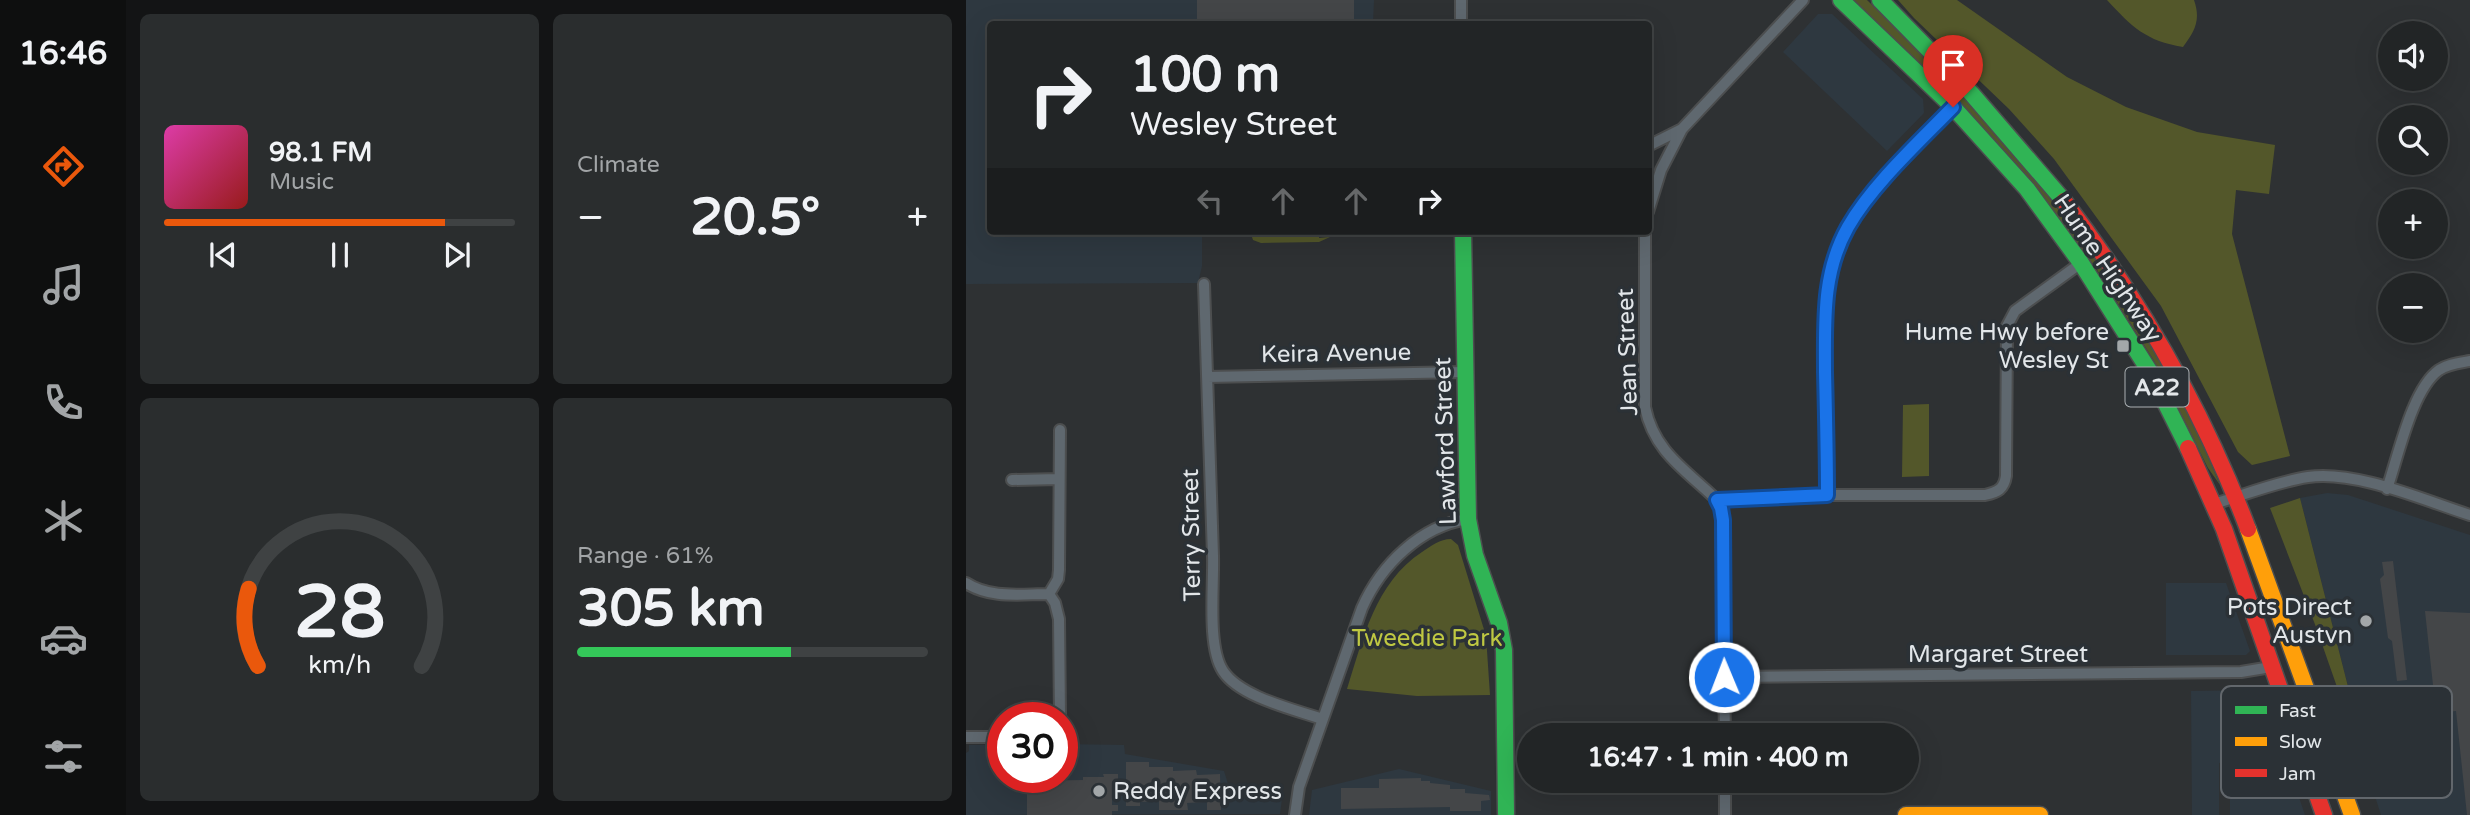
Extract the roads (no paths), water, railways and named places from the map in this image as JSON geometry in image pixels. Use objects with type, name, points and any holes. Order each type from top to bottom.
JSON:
[{"type":"main road","name":"Hume Highway","points":[[1841,0],[1953,107],[2027,190],[2081,263],[2150,372],[2180,430],[2214,504],[2279,686]]},
{"type":"main road","name":"Hume Highway","points":[[1880,0],[2000,122],[2057,189],[2098,243],[2140,307],[2178,374],[2237,497],[2305,686]]},
{"type":"main road","name":"Lawford Street","points":[[1463,235],[1468,519],[1475,555],[1496,615],[1504,650],[1506,813]]},
{"type":"main road","name":"Hume Highway","points":[[2317,798],[2323,815]]},
{"type":"main road","name":"Hume Highway","points":[[2346,798],[2352,815]]},
{"type":"main road","points":[[1906,815],[2040,815]]},
{"type":"street","points":[[1461,0],[1461,21]]},
{"type":"street","points":[[1652,199],[1661,170],[1682,129],[1803,0]]},
{"type":"street","points":[[1827,495],[1825,305],[1827,282],[1834,256],[1862,206],[1953,107]]},
{"type":"street","points":[[1652,144],[1682,129]]},
{"type":"street","name":"Jean Street","points":[[1644,235],[1645,407],[1648,420],[1659,445],[1717,500]]},
{"type":"street","points":[[1725,723],[1723,520],[1717,500],[1827,495],[1985,495],[1999,491],[2006,476],[2007,326],[2015,311],[2081,263]]},
{"type":"street","name":"Terry Street","points":[[1204,284],[1216,658],[1224,673],[1237,686],[1322,719]]},
{"type":"street","points":[[2387,489],[2416,401],[2426,382],[2448,365],[2470,361]]},
{"type":"street","name":"Keira Avenue","points":[[1207,377],[1466,372]]},
{"type":"street","points":[[1049,594],[1058,579],[1059,570],[1060,430]]},
{"type":"street","points":[[2214,504],[2295,480],[2319,476],[2343,477],[2470,515]]},
{"type":"street","points":[[1012,480],[1059,478]]},
{"type":"street","points":[[1295,815],[1299,788],[1322,719],[1362,608],[1377,579],[1393,561],[1420,539],[1438,528],[1468,519]]},
{"type":"street","points":[[967,585],[991,594],[1049,594]]},
{"type":"street","points":[[1049,594],[1055,603],[1059,619],[1060,702]]},
{"type":"street","name":"Margaret Street","points":[[1724,677],[2241,672],[2272,667]]},
{"type":"street","points":[[966,737],[987,737]]},
{"type":"street","points":[[1725,793],[1725,815]]},
{"type":"place","name":"Hume Hwy before Wesley St","points":[[2123,346]]},
{"type":"place","name":"Pots Direct Austvn","points":[[2366,621]]},
{"type":"place","name":"Reddy Express","points":[[1099,791]]},
{"type":"park label","name":"Tweedie Park","points":[[1427,638]]}]
